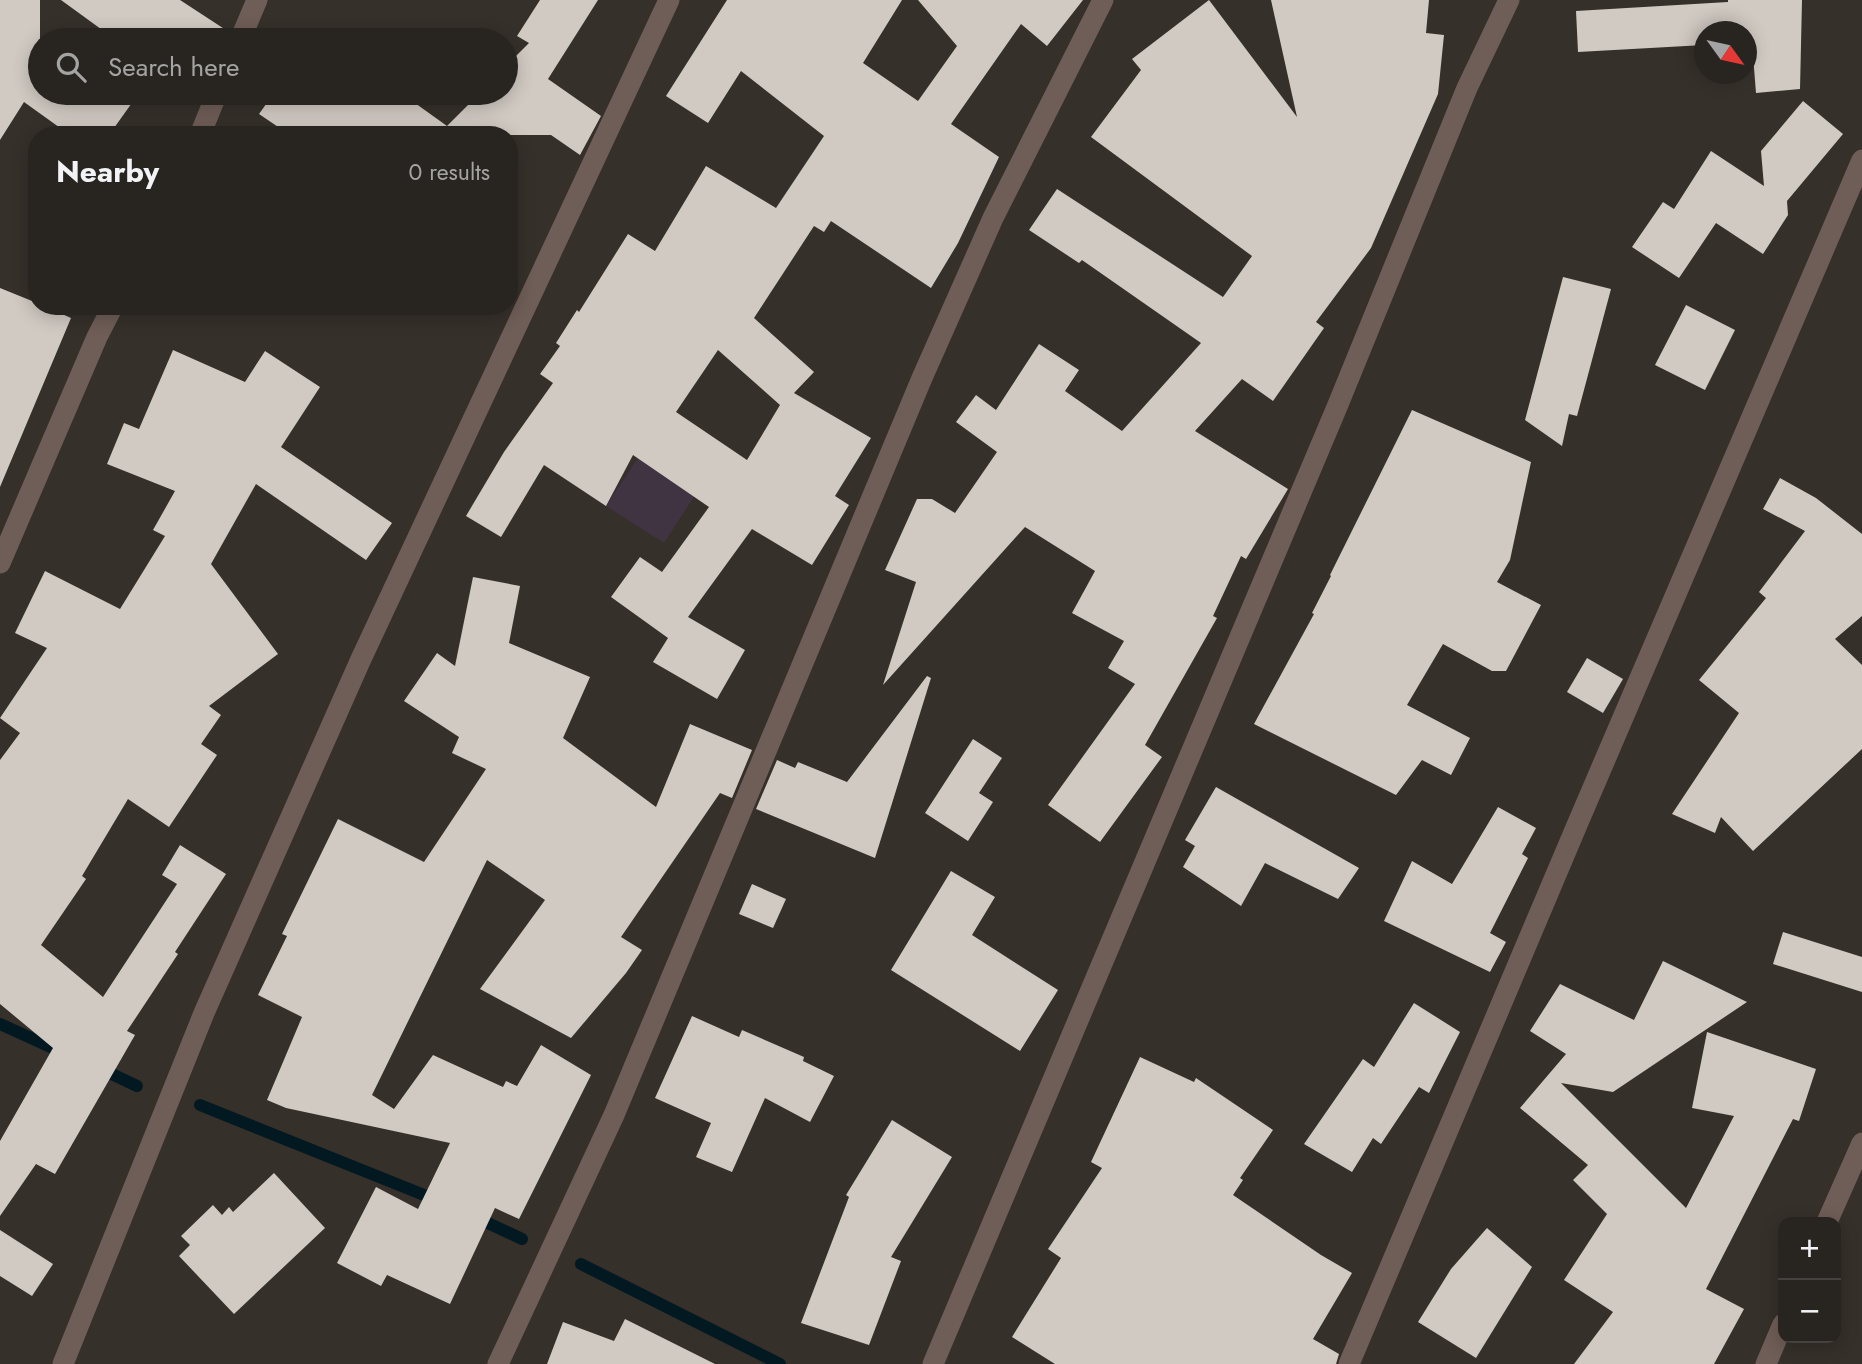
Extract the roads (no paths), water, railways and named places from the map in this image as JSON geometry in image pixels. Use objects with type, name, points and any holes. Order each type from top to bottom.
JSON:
[{"type":"street","points":[[245,28],[257,0]]},
{"type":"street","points":[[63,1364],[204,1013],[367,647],[669,0]]},
{"type":"street","points":[[498,1364],[614,1115],[933,353],[993,218],[1103,0]]},
{"type":"street","points":[[933,1364],[1337,407],[1466,88],[1509,0]]},
{"type":"street","points":[[204,126],[212,105]]},
{"type":"street","points":[[1349,1364],[1862,160]]},
{"type":"street","points":[[0,564],[108,315]]},
{"type":"street","points":[[1829,1217],[1862,1143]]},
{"type":"street","points":[[1766,1364],[1778,1336]]},
{"type":"waterway","points":[[0,1024],[66,1054]]},
{"type":"waterway","points":[[99,1068],[137,1086]]},
{"type":"waterway","points":[[200,1105],[439,1201]]},
{"type":"waterway","points":[[475,1217],[522,1239]]},
{"type":"waterway","points":[[581,1264],[780,1364]]}]
